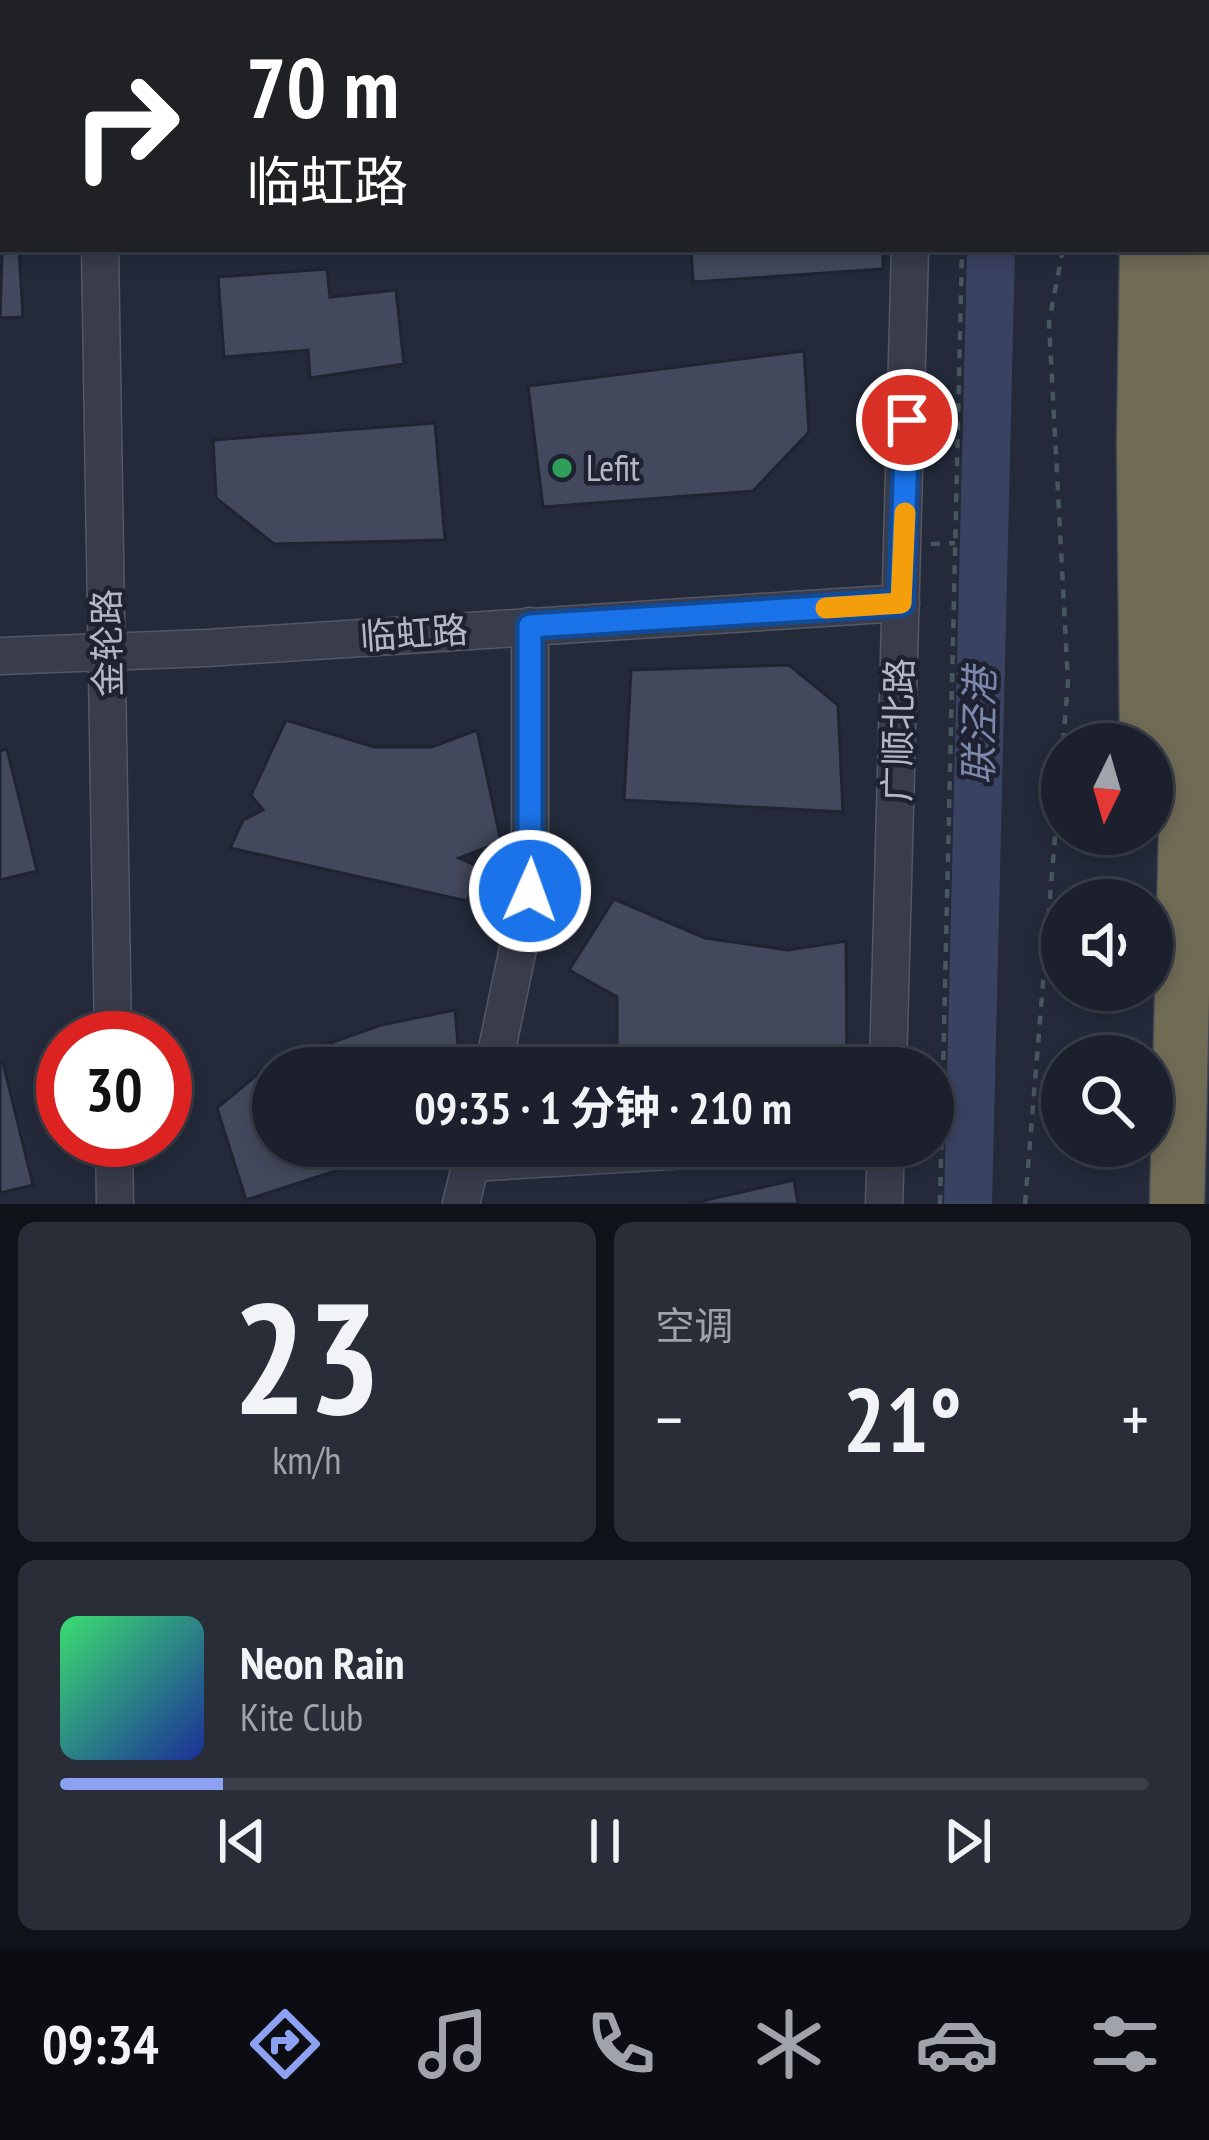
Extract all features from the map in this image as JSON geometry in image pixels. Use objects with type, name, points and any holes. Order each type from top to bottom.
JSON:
[{"type":"highway","points":[[1147,252],[1148,723]]},
{"type":"highway","points":[[1177,1204],[1200,252]]},
{"type":"highway","points":[[1155,1011],[1161,1204]]},
{"type":"street","name":"金轮路","points":[[100,252],[112,1011]]},
{"type":"street","name":"广顺北路","points":[[889,1047],[910,252]]},
{"type":"street","name":"临虹路","points":[[0,656],[901,603]]},
{"type":"street","points":[[497,1047],[530,891],[530,626]]},
{"type":"street","points":[[114,1167],[115,1204]]},
{"type":"street","points":[[460,1204],[470,1167]]},
{"type":"street","points":[[884,1204],[885,1167]]},
{"type":"path","points":[[940,1204],[962,252]]},
{"type":"path","points":[[1062,252],[1049,322],[1068,682],[1064,723]]},
{"type":"path","points":[[1025,1204],[1053,855]]},
{"type":"building","points":[[2,252],[19,252],[23,317],[0,318]]},
{"type":"building","points":[[691,252],[883,252],[883,269],[693,282]]},
{"type":"building","points":[[327,269],[330,297],[396,290],[404,364],[310,378],[308,350],[224,357],[218,277]]},
{"type":"building","points":[[804,351],[809,432],[753,491],[543,507],[528,386]]},
{"type":"building","points":[[435,423],[445,540],[274,544],[216,498],[213,440]]},
{"type":"building","points":[[789,665],[838,705],[843,812],[624,800],[631,670]]},
{"type":"building","points":[[286,720],[374,747],[432,747],[477,730],[501,842],[459,858],[480,867],[467,901],[230,848],[243,820],[263,810],[251,795]]},
{"type":"building","points":[[7,749],[37,871],[0,880],[0,751]]},
{"type":"building","points":[[614,899],[705,938],[788,950],[846,941],[847,1047],[617,1047],[617,997],[569,970]]},
{"type":"building","points":[[455,1010],[458,1047],[319,1047],[381,1025]]},
{"type":"building","points":[[0,1064],[33,1185],[0,1193]]},
{"type":"building","points":[[252,1079],[252,1167],[348,1167],[246,1200],[217,1108]]},
{"type":"building","points":[[794,1180],[798,1204],[689,1204]]},
{"type":"waterway","name":"联泾港","points":[[968,1204],[991,252]]},
{"type":"slow traffic","points":[[826,608],[901,603],[905,513]]},
{"type":"place","name":"Lefit","points":[[562,468]]},
{"type":"route","points":[[530,891],[530,626],[901,603],[907,420]]}]
